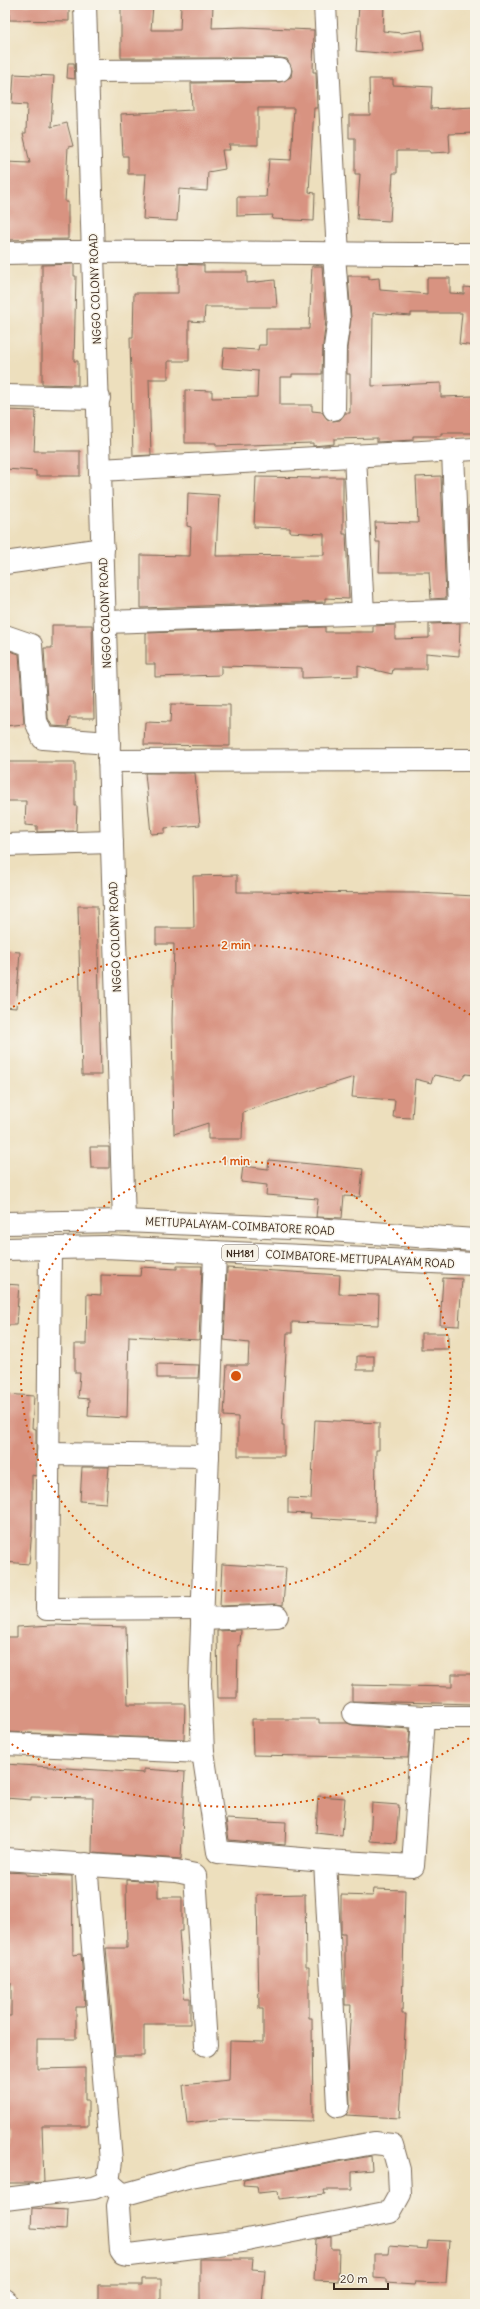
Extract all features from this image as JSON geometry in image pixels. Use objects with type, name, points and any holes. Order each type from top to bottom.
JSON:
[{"type":"main road","name":"NGGO COLONY ROAD","points":[[86,5],[125,1248]]},
{"type":"main road","points":[[325,5],[339,320],[335,347],[334,409]]},
{"type":"main road","points":[[88,71],[280,70]]},
{"type":"main road","points":[[5,253],[93,251],[336,255],[475,254]]},
{"type":"main road","points":[[5,396],[99,398]]},
{"type":"main road","points":[[100,470],[475,450]]},
{"type":"main road","points":[[105,622],[467,610],[453,451]]},
{"type":"main road","points":[[355,456],[363,613]]},
{"type":"main road","points":[[5,563],[103,549]]},
{"type":"main road","points":[[5,636],[31,645],[36,721],[43,738],[109,752],[475,760]]},
{"type":"main road","points":[[5,845],[112,842]]},
{"type":"main road","name":"METTUPALAYAM-COIMBATORE ROAD","points":[[5,1223],[124,1221],[315,1229],[475,1240]]},
{"type":"main road","points":[[50,1248],[47,1610],[277,1616]]},
{"type":"main road","name":"COIMBATORE-METTUPALAYAM ROAD","points":[[5,1249],[125,1248],[475,1264]]},
{"type":"main road","points":[[215,1252],[200,1683],[203,1752],[218,1852],[413,1866],[423,1717]]},
{"type":"main road","points":[[48,1454],[208,1456]]},
{"type":"main road","points":[[354,1713],[423,1717],[475,1717]]},
{"type":"main road","points":[[5,1744],[203,1752]]},
{"type":"main road","points":[[5,1859],[176,1871],[195,1874],[206,2045]]},
{"type":"main road","points":[[325,1860],[338,2106]]},
{"type":"main road","points":[[5,2199],[94,2188],[115,2188],[374,2143],[392,2145],[399,2170],[400,2194],[390,2212],[242,2240],[130,2256],[123,2254],[121,2251],[118,2206],[115,2188],[110,2161],[86,1864]]},
{"type":"main road","points":[[5,2300],[6,2304]]},
{"type":"building","points":[[9,5],[69,5],[69,21],[9,20]]},
{"type":"building","points":[[121,5],[153,5],[151,30],[180,30],[181,5],[213,5],[212,28],[244,27],[314,30],[313,72],[316,72],[317,108],[314,108],[309,192],[315,193],[314,221],[272,219],[273,215],[237,216],[237,197],[266,197],[269,159],[291,160],[294,108],[258,108],[258,145],[229,145],[230,150],[222,150],[225,169],[208,172],[207,191],[179,189],[177,221],[143,219],[146,174],[128,174],[128,156],[123,156],[121,114],[192,110],[191,83],[280,82],[291,77],[292,70],[287,59],[280,58],[121,58]]},
{"type":"building","points":[[359,5],[384,5],[383,31],[401,33],[422,30],[424,50],[392,54],[356,51]]},
{"type":"building","points":[[68,63],[74,63],[75,79],[67,78]]},
{"type":"building","points":[[14,74],[54,76],[51,127],[67,123],[73,146],[68,147],[65,202],[68,202],[68,239],[5,240],[5,162],[30,163],[23,133],[26,133],[27,105],[12,104]]},
{"type":"building","points":[[369,79],[393,79],[393,85],[432,87],[431,109],[475,107],[475,133],[449,134],[450,152],[430,153],[430,151],[397,151],[397,173],[393,173],[390,221],[357,219],[360,174],[355,174],[355,138],[349,138],[349,115],[370,115]]},
{"type":"building","points":[[74,264],[74,276],[76,276],[74,361],[78,361],[78,385],[42,384],[42,265]]},
{"type":"building","points":[[178,264],[204,265],[204,272],[247,272],[247,283],[275,280],[277,307],[205,307],[204,322],[189,321],[189,361],[168,361],[168,379],[149,379],[151,455],[133,456],[130,337],[133,337],[134,293],[178,293]]},
{"type":"building","points":[[312,266],[322,266],[326,320],[322,374],[292,374],[292,377],[280,377],[280,405],[312,405],[312,411],[322,412],[327,419],[333,421],[340,420],[345,413],[350,413],[350,374],[347,374],[347,348],[351,319],[348,276],[369,276],[369,279],[379,278],[380,290],[427,294],[427,278],[450,278],[450,293],[464,294],[464,287],[475,288],[475,346],[459,344],[462,313],[411,313],[411,316],[373,313],[372,386],[441,383],[441,397],[475,396],[475,433],[441,433],[441,436],[413,436],[413,440],[377,442],[377,438],[334,439],[334,444],[313,446],[313,443],[216,446],[216,443],[185,443],[185,390],[212,391],[212,398],[257,397],[258,371],[222,368],[224,348],[258,350],[259,345],[266,345],[266,329],[309,329]]},
{"type":"building","points":[[5,410],[36,411],[34,451],[80,451],[80,476],[36,476],[36,471],[5,469]]},
{"type":"building","points":[[441,476],[446,598],[431,599],[429,572],[379,572],[380,542],[376,542],[375,522],[418,523],[416,477]]},
{"type":"building","points":[[256,477],[343,477],[343,534],[346,534],[349,599],[325,598],[325,602],[141,608],[141,555],[190,556],[191,527],[187,526],[188,493],[219,495],[216,556],[324,555],[324,534],[290,532],[290,528],[254,527]]},
{"type":"building","points":[[468,507],[475,507],[475,594],[471,594]]},
{"type":"building","points":[[460,623],[459,656],[426,653],[426,669],[393,669],[392,674],[358,666],[358,676],[302,678],[302,668],[221,666],[221,675],[155,677],[155,664],[146,664],[146,633],[325,627],[325,632],[373,632],[373,626],[395,625],[395,639],[429,638],[429,624]]},
{"type":"building","points":[[52,625],[92,625],[94,718],[69,718],[68,727],[52,726],[48,718],[44,648],[52,648]]},
{"type":"building","points":[[5,649],[19,654],[24,724],[5,726]]},
{"type":"building","points":[[171,704],[230,705],[230,746],[144,745],[145,722],[170,723]]},
{"type":"building","points":[[5,762],[75,762],[75,806],[77,806],[76,831],[37,832],[37,826],[25,825],[26,801],[5,801]]},
{"type":"building","points":[[145,773],[195,773],[200,825],[165,828],[165,833],[151,834]]},
{"type":"building","points":[[237,875],[237,892],[418,893],[475,896],[475,1075],[466,1074],[461,1080],[434,1075],[431,1083],[415,1079],[412,1118],[393,1117],[395,1100],[352,1097],[354,1077],[243,1112],[242,1139],[208,1139],[208,1123],[174,1134],[172,1020],[174,944],[156,944],[156,928],[194,928],[193,876]]},
{"type":"building","points":[[78,906],[97,906],[101,1075],[82,1075]]},
{"type":"building","points":[[5,951],[20,952],[16,1008],[5,1007]]},
{"type":"building","points":[[90,1147],[109,1147],[109,1168],[91,1168]]},
{"type":"building","points":[[269,1160],[363,1169],[360,1197],[344,1196],[342,1218],[316,1217],[318,1199],[266,1195],[267,1185],[241,1182],[243,1166],[268,1169]]},
{"type":"building","points":[[177,1266],[202,1266],[199,1340],[129,1336],[127,1418],[88,1416],[89,1399],[78,1398],[80,1373],[75,1373],[75,1344],[86,1344],[87,1294],[101,1295],[101,1275],[140,1276],[141,1267],[177,1269]]},
{"type":"building","points":[[227,1268],[340,1275],[339,1294],[379,1295],[378,1325],[292,1322],[292,1333],[287,1333],[282,1425],[284,1425],[284,1456],[238,1456],[238,1417],[224,1416],[227,1365],[248,1365],[249,1343],[224,1340]]},
{"type":"building","points":[[443,1278],[462,1279],[459,1326],[440,1325]]},
{"type":"building","points":[[5,1284],[19,1285],[16,1325],[5,1325]]},
{"type":"building","points":[[421,1333],[448,1333],[448,1349],[421,1349]]},
{"type":"building","points":[[357,1356],[374,1356],[374,1370],[357,1370]]},
{"type":"building","points":[[157,1364],[199,1365],[198,1378],[157,1378]]},
{"type":"building","points":[[5,1394],[34,1396],[32,1428],[36,1429],[36,1476],[32,1475],[32,1530],[29,1564],[5,1562]]},
{"type":"building","points":[[315,1420],[379,1423],[379,1450],[376,1450],[375,1522],[310,1518],[311,1514],[288,1513],[288,1498],[311,1499]]},
{"type":"building","points":[[82,1467],[109,1467],[106,1503],[80,1501]]},
{"type":"building","points":[[222,1564],[286,1568],[283,1605],[220,1606]]},
{"type":"building","points":[[53,1625],[126,1627],[128,1704],[185,1704],[184,1739],[5,1732],[5,1637],[17,1637],[17,1627]]},
{"type":"building","points":[[241,1630],[240,1645],[238,1645],[237,1698],[218,1698],[217,1631]]},
{"type":"building","points":[[452,1674],[475,1674],[475,1704],[352,1701],[352,1685],[452,1687]]},
{"type":"building","points":[[252,1719],[319,1719],[319,1723],[347,1723],[353,1725],[410,1729],[408,1758],[253,1755]]},
{"type":"building","points":[[5,1764],[144,1773],[144,1769],[185,1772],[181,1859],[92,1853],[93,1798],[31,1797],[31,1800],[5,1798]]},
{"type":"building","points":[[318,1796],[345,1798],[342,1836],[316,1833]]},
{"type":"building","points":[[372,1803],[399,1805],[396,1843],[370,1841]]},
{"type":"building","points":[[226,1819],[286,1822],[285,1845],[229,1840]]},
{"type":"building","points":[[5,1872],[26,1873],[26,1875],[72,1876],[73,1955],[81,1954],[85,2007],[76,2007],[76,2039],[37,2039],[37,2069],[85,2068],[85,2100],[88,2100],[88,2126],[42,2126],[44,2182],[5,2183],[8,2125],[5,2125],[5,2016],[11,2016],[11,1983],[5,1983]]},
{"type":"building","points":[[126,1880],[158,1882],[158,1897],[182,1897],[182,1931],[179,1931],[184,1998],[190,1998],[190,2024],[144,2024],[144,2056],[115,2056],[106,1948],[127,1948]]},
{"type":"building","points":[[374,1889],[405,1890],[402,2014],[406,2014],[400,2118],[346,2115],[350,2105],[348,2056],[351,2005],[345,2005],[345,1934],[341,1934],[341,1895],[373,1896]]},
{"type":"building","points":[[305,1894],[306,1967],[309,1967],[309,2018],[312,2018],[313,2121],[223,2119],[187,2123],[183,2085],[229,2080],[230,2041],[263,2042],[263,2009],[259,2009],[257,1895]]},
{"type":"building","points":[[371,2156],[372,2170],[352,2172],[352,2190],[324,2190],[325,2194],[279,2199],[278,2191],[258,2193],[257,2186],[243,2185],[244,2179]]},
{"type":"building","points":[[32,2208],[68,2210],[67,2230],[31,2228]]},
{"type":"building","points":[[331,2236],[331,2249],[339,2249],[338,2281],[314,2280],[316,2239]]},
{"type":"building","points":[[428,2240],[449,2241],[446,2283],[415,2282],[414,2285],[386,2283],[386,2279],[374,2278],[374,2254],[388,2254],[389,2246],[427,2249]]},
{"type":"building","points":[[200,2259],[253,2259],[252,2269],[265,2270],[262,2304],[200,2304]]},
{"type":"building","points":[[142,2279],[161,2279],[161,2304],[98,2304],[98,2285],[142,2285]]}]
